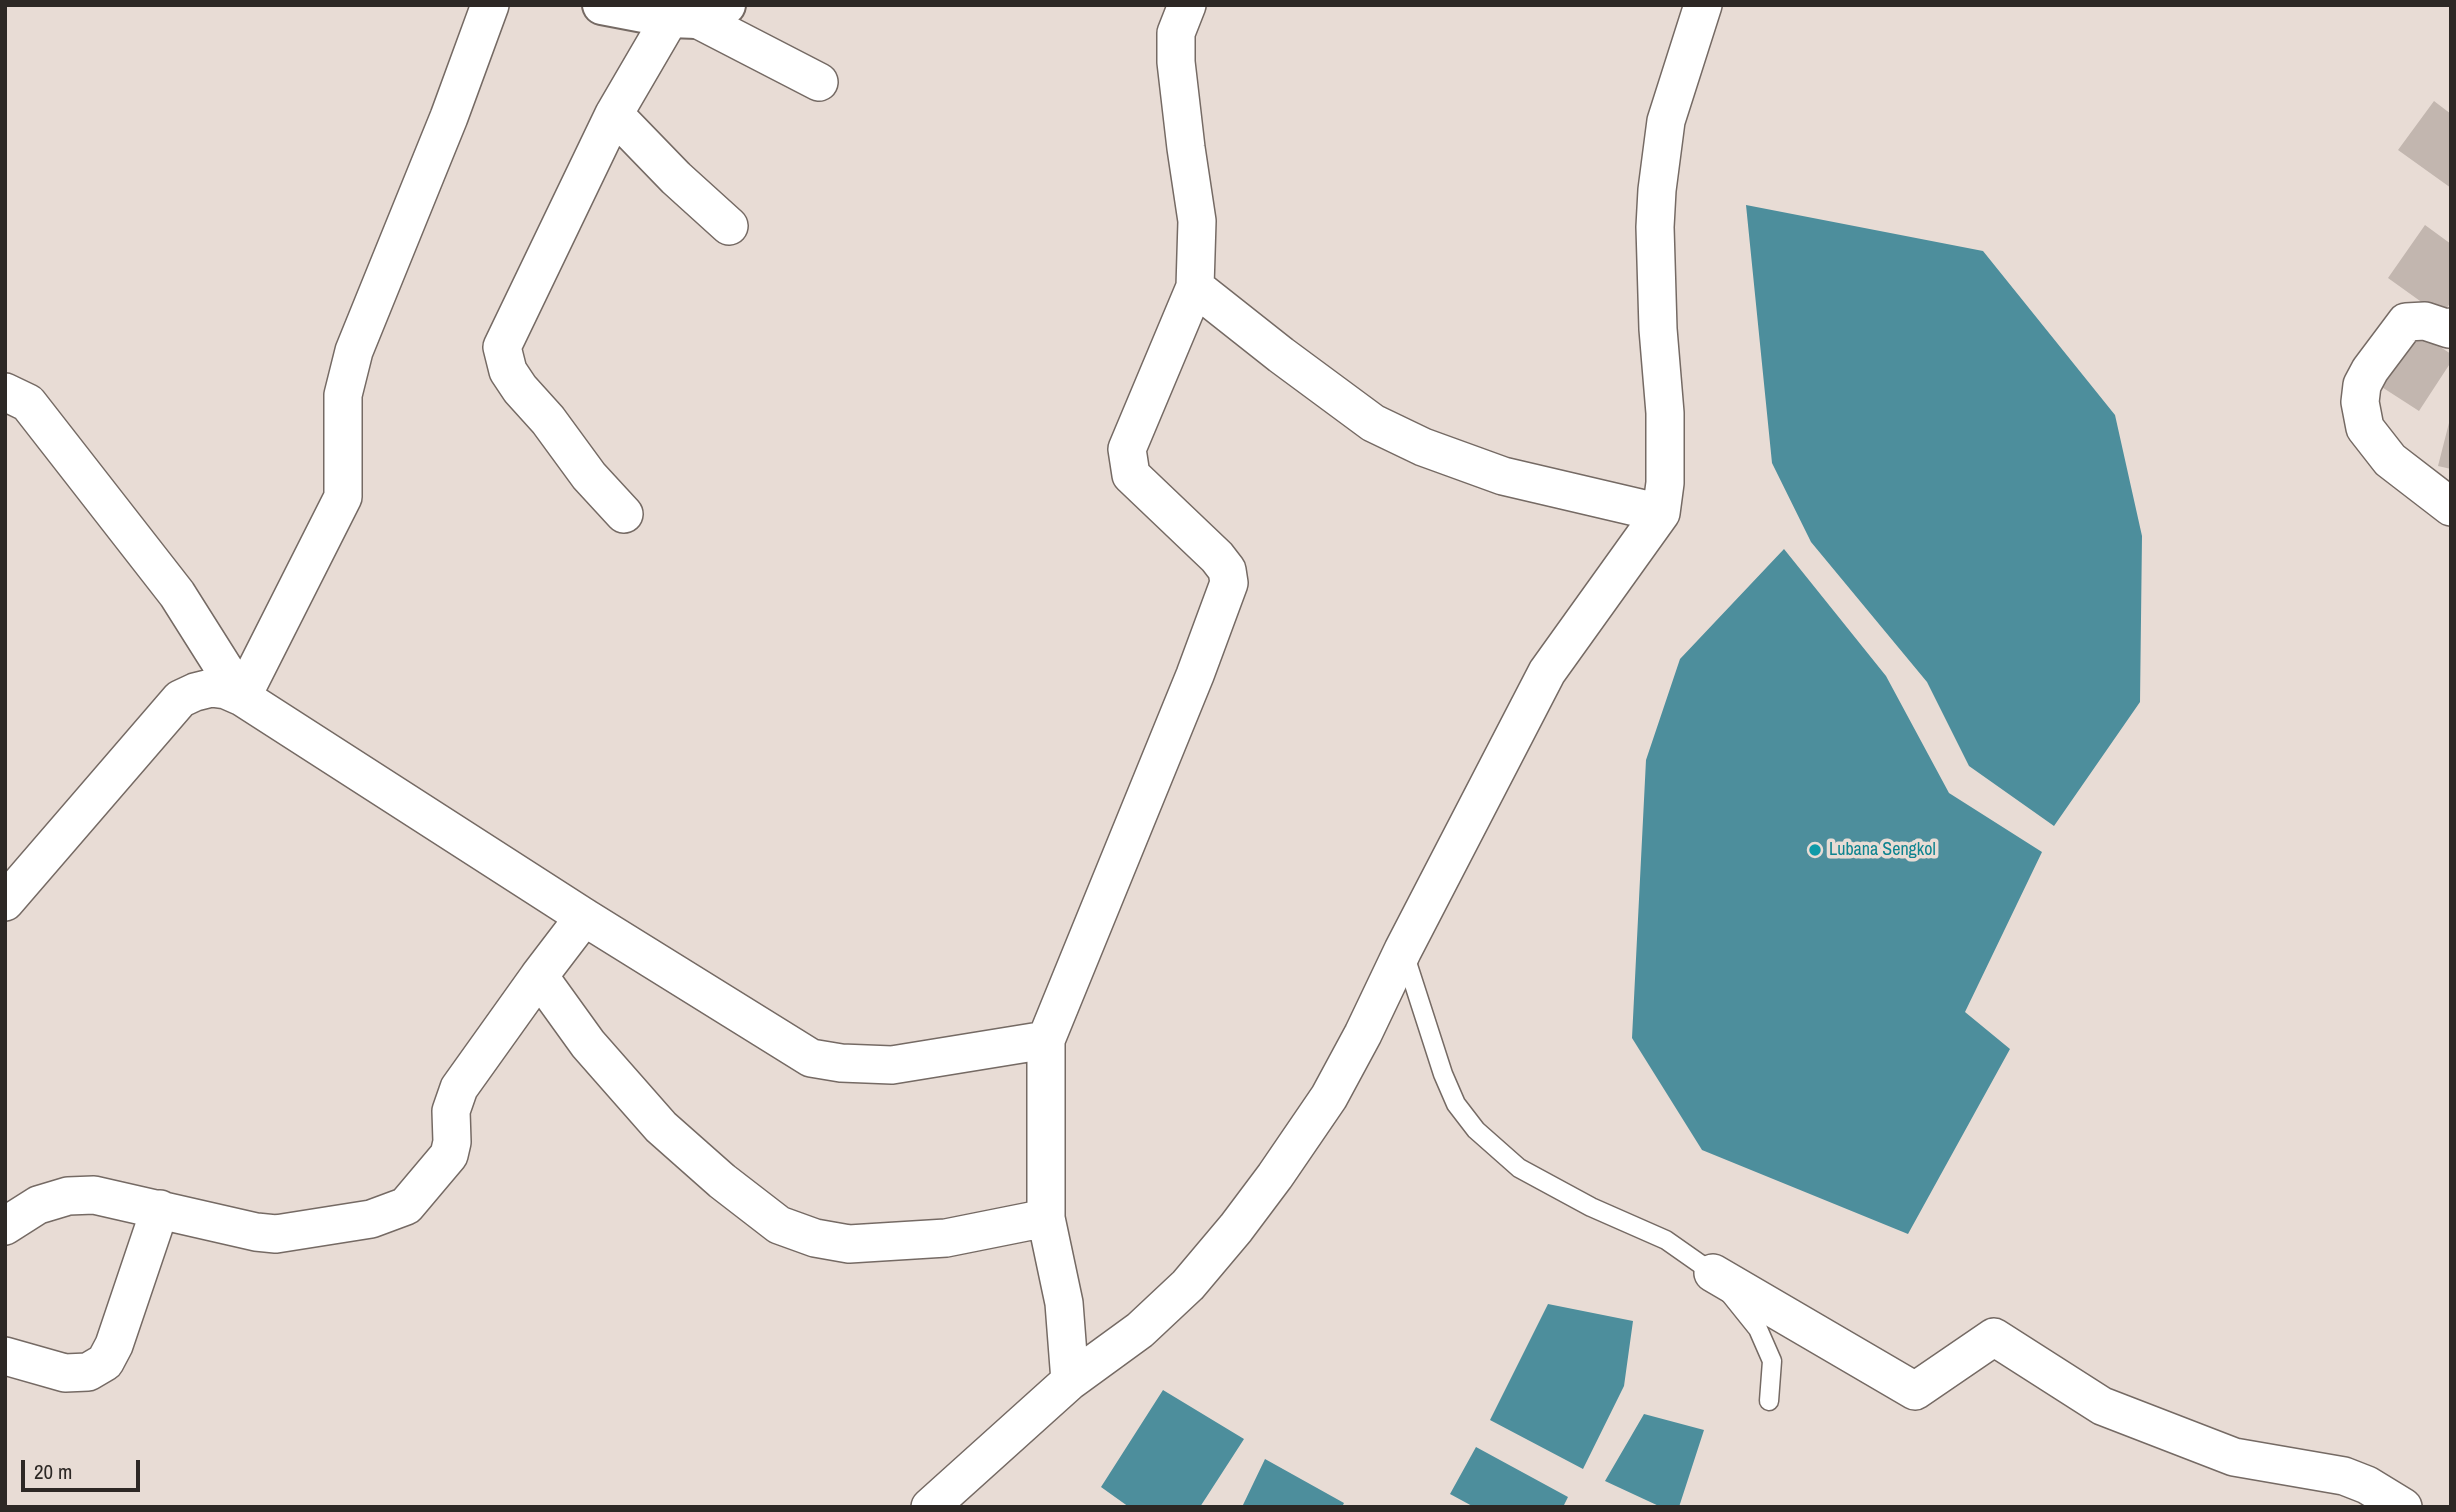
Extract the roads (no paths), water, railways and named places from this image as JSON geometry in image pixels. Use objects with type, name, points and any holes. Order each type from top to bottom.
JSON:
[{"type":"main road","points":[[602,5],[698,14]]},
{"type":"street","points":[[242,697],[344,497],[343,395],[354,351],[449,117],[490,5]]},
{"type":"street","points":[[1070,1381],[1064,1303],[1046,1218],[1046,1040],[1195,675],[1229,583],[1227,570],[1217,557],[1131,475],[1127,449],[1195,288],[1197,221],[1176,62],[1176,33],[1187,5]]},
{"type":"street","points":[[930,1507],[1070,1381],[1140,1330],[1188,1285],[1236,1228],[1329,1097],[1547,672],[1661,513],[1665,483],[1665,413],[1656,265],[1657,190],[1666,121],[1703,5]]},
{"type":"street","points":[[624,514],[589,476],[548,420],[520,389],[508,371],[502,346],[614,114],[698,14],[819,82]]},
{"type":"street","points":[[614,114],[676,178],[729,226]]},
{"type":"street","points":[[1195,288],[1373,423],[1423,447],[1503,476],[1661,513]]},
{"type":"street","points":[[2450,329],[2425,321],[2406,322],[2370,370],[2362,385],[2360,402],[2365,428],[2390,460],[2451,507]]},
{"type":"street","points":[[5,392],[28,403],[169,583],[242,697]]},
{"type":"street","points":[[5,902],[180,699],[211,688],[226,690],[242,697],[584,917],[811,1058],[841,1063],[892,1065],[1046,1040]]},
{"type":"street","points":[[5,1226],[38,1205],[68,1196],[94,1195],[275,1234],[371,1219],[406,1206],[449,1155],[452,1142],[451,1111],[459,1088],[584,917]]},
{"type":"street","points":[[539,976],[588,1044],[661,1127],[722,1181],[779,1225],[815,1238],[849,1244],[946,1238],[1046,1218]]},
{"type":"street","points":[[5,1356],[65,1373],[88,1372],[105,1362],[114,1345],[160,1209]]},
{"type":"street","points":[[1713,1273],[1915,1391],[1994,1337],[2102,1406],[2234,1457],[2353,1492],[2367,1485],[2403,1507]]},
{"type":"lane","points":[[1403,950],[1443,1074],[1456,1104],[1476,1130],[1519,1168],[1591,1207],[1665,1240],[1713,1273],[1758,1329],[1772,1361],[1769,1401]]},
{"type":"water","points":[[1746,205],[1983,251],[2115,415],[2142,536],[2140,702],[2054,826],[1969,766],[1927,682],[1811,542],[1772,463]]},
{"type":"water","points":[[1784,549],[1886,676],[1949,793],[2042,852],[1965,1012],[2010,1049],[1908,1234],[1702,1150],[1632,1038],[1646,760],[1680,659]]},
{"type":"water","points":[[1548,1304],[1633,1321],[1624,1386],[1583,1469],[1490,1420]]},
{"type":"water","points":[[1163,1390],[1244,1439],[1200,1507],[1129,1507],[1101,1487]]},
{"type":"water","points":[[1644,1414],[1704,1430],[1679,1507],[1661,1507],[1605,1481]]},
{"type":"water","points":[[1476,1447],[1568,1497],[1563,1507],[1474,1507],[1450,1494]]},
{"type":"water","points":[[1265,1459],[1344,1503],[1342,1507],[1242,1507]]},
{"type":"place","name":"Lubana Sengkol","points":[[1815,850]]}]
